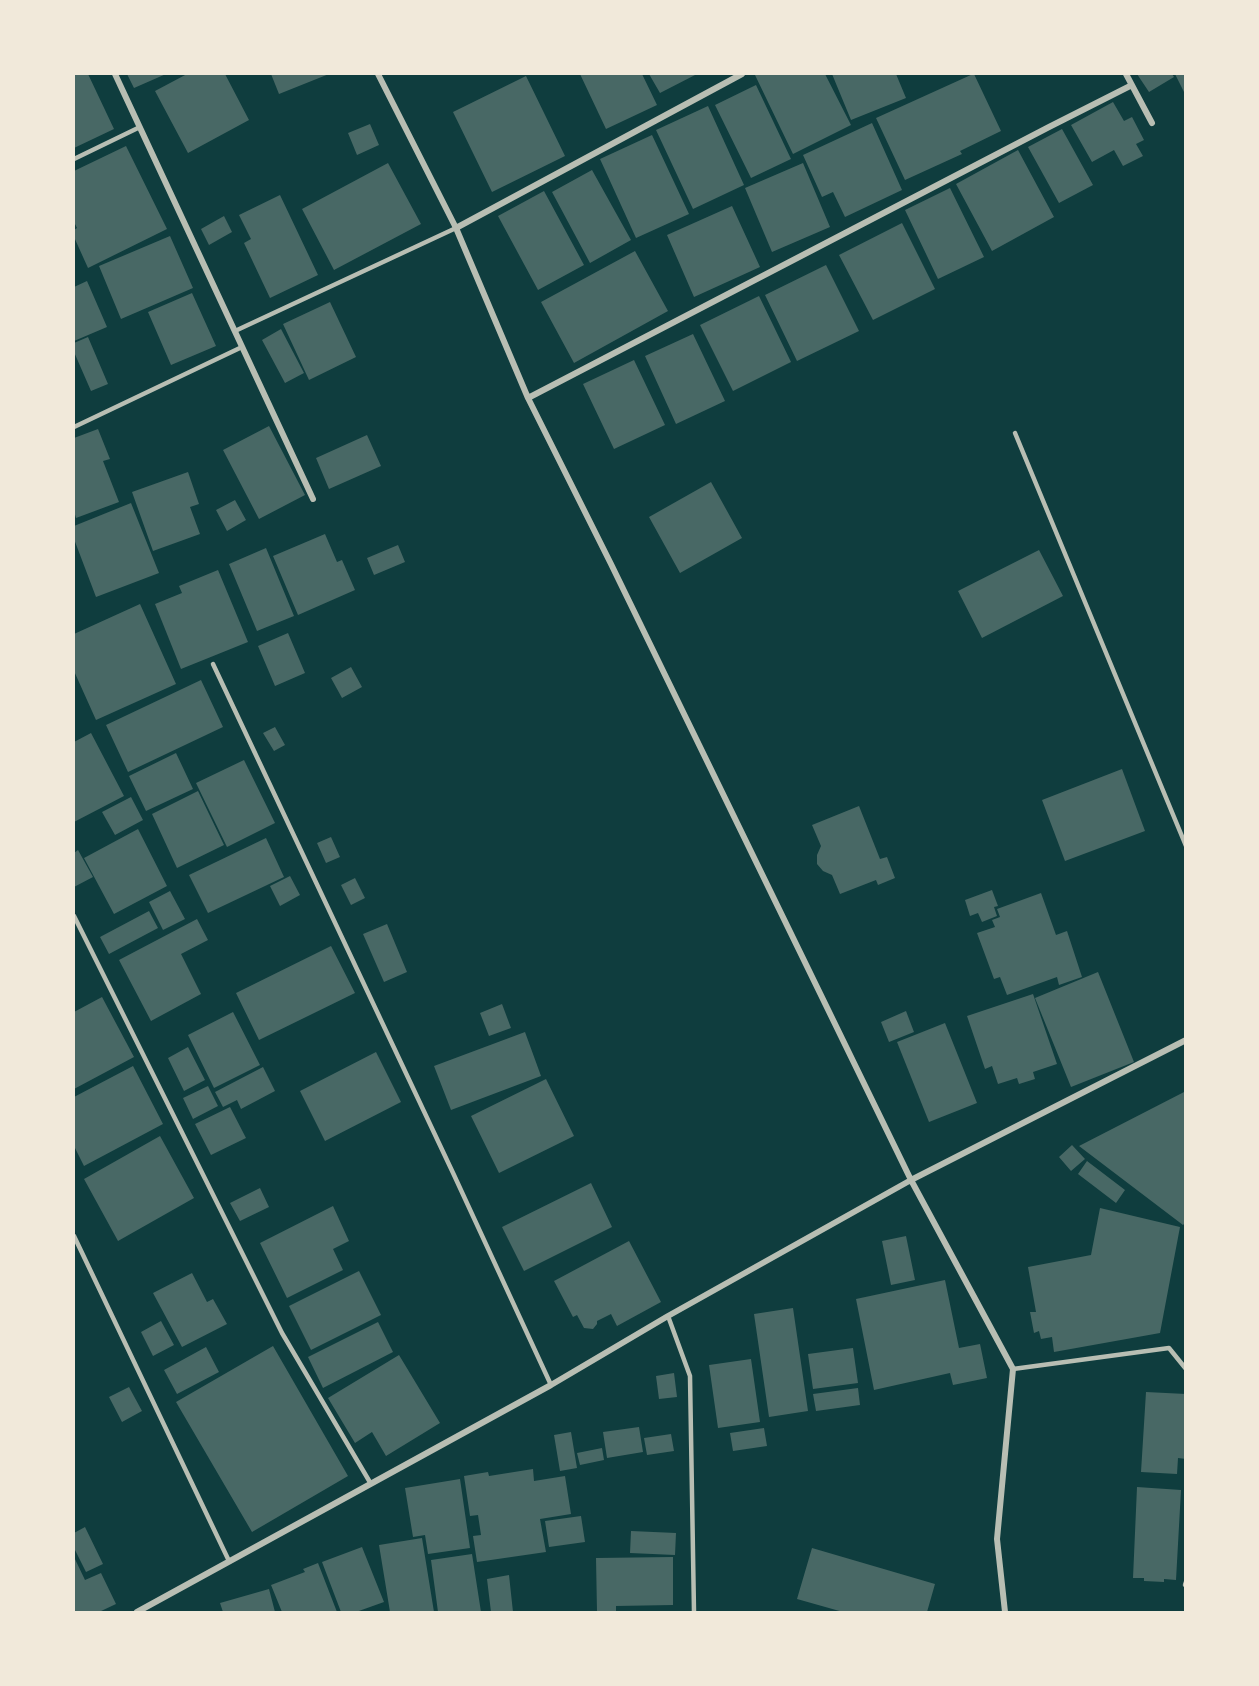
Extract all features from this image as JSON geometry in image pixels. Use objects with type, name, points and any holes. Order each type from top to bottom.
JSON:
[{"type":"street","points":[[115,74],[314,499]]},
{"type":"street","points":[[378,74],[456,228],[528,398],[910,1180],[1013,1369],[997,1539],[1005,1612]]},
{"type":"street","points":[[456,228],[742,74]]},
{"type":"street","points":[[1126,74],[1152,123]]},
{"type":"street","points":[[528,398],[1132,85]]},
{"type":"street","points":[[137,1612],[148,1610],[229,1561],[551,1385],[668,1316],[910,1180],[1185,1040]]},
{"type":"lane","points":[[74,159],[140,127]]},
{"type":"lane","points":[[235,331],[456,228]]},
{"type":"lane","points":[[74,427],[243,347]]},
{"type":"lane","points":[[1015,433],[1185,846]]},
{"type":"lane","points":[[213,664],[551,1385]]},
{"type":"lane","points":[[74,916],[282,1333],[371,1484]]},
{"type":"lane","points":[[74,1236],[229,1561]]},
{"type":"lane","points":[[668,1316],[690,1376],[693,1612]]},
{"type":"lane","points":[[1013,1369],[1169,1348],[1185,1369]]},
{"type":"building","points":[[74,74],[88,74],[114,129],[74,148]]},
{"type":"building","points":[[127,74],[166,74],[134,88]]},
{"type":"building","points":[[187,74],[225,74],[249,120],[188,153],[155,91]]},
{"type":"building","points":[[271,74],[329,74],[279,94]]},
{"type":"building","points":[[580,74],[642,74],[657,105],[606,129]]},
{"type":"building","points":[[649,74],[697,74],[660,93]]},
{"type":"building","points":[[825,74],[851,125],[793,154],[755,75]]},
{"type":"building","points":[[832,74],[896,74],[906,98],[851,120]]},
{"type":"building","points":[[974,74],[1001,131],[960,151],[962,154],[905,180],[876,118]]},
{"type":"building","points":[[1137,74],[1172,74],[1174,77],[1149,92]]},
{"type":"building","points":[[1175,74],[1186,74],[1186,96]]},
{"type":"building","points":[[526,76],[565,156],[492,192],[453,112]]},
{"type":"building","points":[[756,85],[791,159],[751,178],[715,105]]},
{"type":"building","points":[[1113,102],[1124,121],[1132,117],[1144,140],[1136,144],[1143,156],[1123,166],[1114,150],[1092,162],[1071,125]]},
{"type":"building","points":[[708,106],[744,185],[693,209],[656,130]]},
{"type":"building","points":[[872,123],[902,190],[845,217],[833,192],[822,197],[803,155]]},
{"type":"building","points":[[370,124],[379,145],[357,155],[348,133]]},
{"type":"building","points":[[1062,129],[1093,185],[1059,203],[1028,147]]},
{"type":"building","points":[[652,135],[689,214],[636,238],[600,159]]},
{"type":"building","points":[[126,146],[167,229],[88,268],[74,237],[74,230],[77,228],[74,222],[74,171]]},
{"type":"building","points":[[1018,150],[1054,217],[992,251],[956,184]]},
{"type":"building","points":[[388,163],[421,224],[334,270],[302,209]]},
{"type":"building","points":[[803,163],[830,227],[772,252],[745,188]]},
{"type":"building","points":[[592,170],[631,240],[590,263],[552,192]]},
{"type":"building","points":[[950,188],[984,257],[938,279],[905,210]]},
{"type":"building","points":[[544,191],[584,265],[538,290],[498,216]]},
{"type":"building","points":[[280,195],[318,275],[270,298],[244,243],[251,239],[239,215]]},
{"type":"building","points":[[732,206],[760,267],[694,297],[667,235]]},
{"type":"building","points":[[224,216],[232,232],[209,245],[201,229]]},
{"type":"building","points":[[902,223],[935,289],[873,320],[839,255]]},
{"type":"building","points":[[170,236],[193,288],[121,319],[99,266]]},
{"type":"building","points":[[635,251],[668,311],[574,363],[541,302]]},
{"type":"building","points":[[826,265],[859,331],[797,361],[765,295]]},
{"type":"building","points":[[87,281],[107,327],[74,341],[74,287]]},
{"type":"building","points":[[192,293],[216,346],[171,365],[148,312]]},
{"type":"building","points":[[759,296],[791,362],[733,391],[700,325]]},
{"type":"building","points":[[330,302],[356,357],[309,380],[283,324]]},
{"type":"building","points":[[281,329],[304,373],[285,383],[262,340]]},
{"type":"building","points":[[693,334],[725,401],[676,424],[645,356]]},
{"type":"building","points":[[88,337],[108,384],[91,391],[74,352],[74,343]]},
{"type":"building","points":[[634,360],[665,425],[614,449],[583,384]]},
{"type":"building","points":[[269,426],[305,495],[259,519],[223,450]]},
{"type":"building","points":[[98,429],[110,459],[103,461],[119,502],[76,518],[74,511],[74,438]]},
{"type":"building","points":[[367,435],[381,466],[329,489],[316,458]]},
{"type":"building","points":[[188,472],[199,504],[190,507],[200,534],[153,551],[132,492]]},
{"type":"building","points":[[711,482],[742,538],[680,573],[649,517]]},
{"type":"building","points":[[235,500],[246,520],[227,531],[216,510]]},
{"type":"building","points":[[131,503],[159,573],[96,597],[74,539],[74,526]]},
{"type":"building","points":[[325,534],[337,562],[342,560],[355,590],[298,615],[273,556]]},
{"type":"building","points":[[398,545],[405,562],[374,575],[367,558]]},
{"type":"building","points":[[266,548],[294,616],[257,631],[229,564]]},
{"type":"building","points":[[1039,550],[1063,596],[982,638],[958,591]]},
{"type":"building","points":[[218,570],[248,642],[181,669],[155,604],[182,593],[179,586]]},
{"type":"building","points":[[140,604],[176,684],[96,720],[74,671],[74,634]]},
{"type":"building","points":[[288,633],[305,673],[275,686],[258,646]]},
{"type":"building","points":[[351,667],[362,687],[342,698],[331,678]]},
{"type":"building","points":[[201,680],[223,727],[128,772],[106,725]]},
{"type":"building","points":[[275,727],[285,745],[274,751],[263,733]]},
{"type":"building","points":[[91,733],[124,796],[74,822],[74,742]]},
{"type":"building","points":[[176,753],[193,789],[146,811],[129,776]]},
{"type":"building","points":[[244,760],[275,823],[227,847],[196,783]]},
{"type":"building","points":[[1122,769],[1145,831],[1065,861],[1042,800]]},
{"type":"building","points":[[198,791],[224,845],[177,868],[152,814]]},
{"type":"building","points":[[131,797],[143,820],[115,835],[102,812]]},
{"type":"building","points":[[859,806],[880,859],[887,857],[895,878],[878,885],[876,880],[840,894],[832,875],[823,871],[817,864],[817,855],[821,846],[812,825]]},
{"type":"building","points":[[138,829],[167,886],[114,914],[84,858]]},
{"type":"building","points":[[331,837],[340,857],[326,863],[317,843]]},
{"type":"building","points":[[266,838],[284,877],[208,913],[189,875]]},
{"type":"building","points":[[78,850],[93,877],[74,887],[74,853]]},
{"type":"building","points":[[290,876],[300,895],[280,906],[270,886]]},
{"type":"building","points":[[355,878],[365,898],[351,905],[341,885]]},
{"type":"building","points":[[992,890],[998,906],[994,907],[997,916],[982,922],[978,913],[970,916],[965,900]]},
{"type":"building","points":[[170,891],[185,919],[163,930],[149,902]]},
{"type":"building","points":[[1041,893],[1056,935],[1067,931],[1082,977],[1059,985],[1057,977],[1007,995],[1000,977],[994,979],[977,933],[995,927],[992,920],[1000,917],[997,909]]},
{"type":"building","points":[[149,911],[158,928],[109,954],[100,937]]},
{"type":"building","points":[[197,919],[208,940],[181,954],[201,994],[151,1021],[119,960]]},
{"type":"building","points":[[387,924],[407,972],[384,982],[363,934]]},
{"type":"building","points":[[331,946],[355,993],[259,1040],[236,993]]},
{"type":"building","points":[[1098,972],[1134,1062],[1071,1087],[1035,998]]},
{"type":"building","points":[[1033,994],[1057,1064],[1033,1072],[1035,1079],[1019,1084],[1017,1078],[998,1084],[992,1066],[985,1069],[967,1016]]},
{"type":"building","points":[[102,997],[134,1057],[74,1089],[74,1012]]},
{"type":"building","points":[[502,1004],[511,1028],[489,1036],[480,1013]]},
{"type":"building","points":[[906,1011],[914,1032],[889,1042],[881,1022]]},
{"type":"building","points":[[233,1012],[260,1065],[214,1088],[188,1035]]},
{"type":"building","points":[[945,1023],[977,1103],[929,1122],[897,1042]]},
{"type":"building","points":[[525,1032],[541,1076],[451,1110],[434,1066]]},
{"type":"building","points":[[188,1047],[205,1080],[184,1091],[168,1058]]},
{"type":"building","points":[[376,1052],[401,1102],[325,1141],[300,1091]]},
{"type":"building","points":[[133,1066],[163,1124],[84,1166],[74,1146],[74,1097]]},
{"type":"building","points":[[263,1067],[275,1091],[241,1109],[237,1100],[223,1107],[215,1092]]},
{"type":"building","points":[[546,1079],[574,1136],[499,1173],[471,1116]]},
{"type":"building","points":[[208,1086],[218,1106],[193,1119],[183,1098]]},
{"type":"building","points":[[1186,1091],[1186,1222],[1183,1225],[1079,1146]]},
{"type":"building","points":[[230,1107],[246,1138],[211,1155],[195,1124]]},
{"type":"building","points":[[160,1136],[194,1198],[118,1241],[84,1179]]},
{"type":"building","points":[[1072,1145],[1085,1159],[1071,1171],[1059,1157]]},
{"type":"building","points":[[1087,1161],[1125,1190],[1116,1203],[1078,1174]]},
{"type":"building","points":[[591,1183],[612,1227],[524,1271],[502,1227]]},
{"type":"building","points":[[260,1188],[269,1207],[240,1221],[230,1203]]},
{"type":"building","points":[[333,1206],[349,1241],[333,1249],[343,1270],[287,1298],[260,1243]]},
{"type":"building","points":[[1100,1208],[1180,1227],[1160,1333],[1054,1352],[1052,1337],[1041,1339],[1039,1331],[1034,1333],[1030,1312],[1036,1312],[1028,1267],[1091,1255]]},
{"type":"building","points":[[906,1236],[915,1280],[891,1285],[882,1241]]},
{"type":"building","points":[[629,1241],[661,1302],[617,1326],[611,1314],[597,1321],[593,1329],[584,1328],[577,1315],[573,1317],[554,1281]]},
{"type":"building","points":[[359,1271],[381,1315],[311,1350],[289,1306]]},
{"type":"building","points":[[192,1273],[207,1302],[213,1299],[227,1324],[182,1347],[153,1293]]},
{"type":"building","points":[[945,1280],[959,1348],[980,1344],[987,1378],[953,1385],[950,1373],[874,1390],[856,1299]]},
{"type":"building","points":[[793,1308],[808,1411],[769,1417],[754,1314]]},
{"type":"building","points":[[161,1321],[174,1345],[153,1356],[141,1332]]},
{"type":"building","points":[[378,1322],[393,1352],[323,1388],[308,1357]]},
{"type":"building","points":[[273,1346],[348,1476],[252,1532],[176,1402]]},
{"type":"building","points":[[206,1347],[219,1372],[177,1394],[164,1370]]},
{"type":"building","points":[[853,1348],[858,1383],[813,1389],[808,1354]]},
{"type":"building","points":[[399,1355],[440,1423],[386,1456],[372,1432],[355,1443],[328,1398]]},
{"type":"building","points":[[751,1359],[760,1422],[718,1428],[709,1365]]},
{"type":"building","points":[[674,1373],[677,1397],[659,1399],[656,1376]]},
{"type":"building","points":[[129,1387],[142,1411],[122,1422],[109,1397]]},
{"type":"building","points":[[858,1388],[860,1405],[816,1411],[813,1394]]},
{"type":"building","points":[[1146,1392],[1186,1394],[1186,1459],[1178,1458],[1177,1474],[1141,1472]]},
{"type":"building","points":[[639,1427],[643,1452],[607,1458],[603,1432]]},
{"type":"building","points":[[764,1428],[767,1446],[733,1451],[730,1433]]},
{"type":"building","points":[[571,1432],[577,1468],[560,1471],[554,1435]]},
{"type":"building","points":[[671,1434],[674,1451],[647,1455],[644,1438]]},
{"type":"building","points":[[602,1448],[604,1460],[580,1465],[577,1453]]},
{"type":"building","points":[[533,1469],[534,1481],[565,1476],[571,1514],[540,1519],[546,1552],[477,1562],[473,1536],[481,1535],[478,1515],[470,1516],[464,1476],[488,1472],[489,1476]]},
{"type":"building","points":[[460,1479],[470,1548],[428,1554],[425,1535],[413,1537],[405,1488]]},
{"type":"building","points":[[1137,1487],[1181,1490],[1176,1580],[1164,1579],[1164,1582],[1133,1578]]},
{"type":"building","points":[[581,1516],[585,1542],[549,1547],[545,1521]]},
{"type":"building","points":[[85,1527],[103,1564],[86,1572],[74,1548],[74,1533]]},
{"type":"building","points":[[631,1531],[676,1533],[675,1555],[630,1553]]},
{"type":"building","points":[[422,1538],[434,1612],[390,1612],[379,1545]]},
{"type":"building","points":[[362,1547],[384,1602],[356,1612],[341,1612],[322,1562]]},
{"type":"building","points":[[812,1548],[935,1584],[927,1612],[843,1612],[797,1599]]},
{"type":"building","points":[[472,1554],[481,1612],[438,1612],[431,1560]]},
{"type":"building","points":[[74,1557],[85,1580],[101,1573],[116,1604],[99,1612],[74,1612]]},
{"type":"building","points":[[673,1557],[673,1605],[616,1606],[616,1612],[597,1612],[596,1558]]},
{"type":"building","points":[[318,1563],[337,1612],[282,1612],[271,1585],[305,1572],[303,1569]]},
{"type":"building","points":[[509,1575],[513,1612],[491,1612],[487,1579]]},
{"type":"building","points":[[269,1589],[275,1612],[223,1612],[220,1603]]}]
